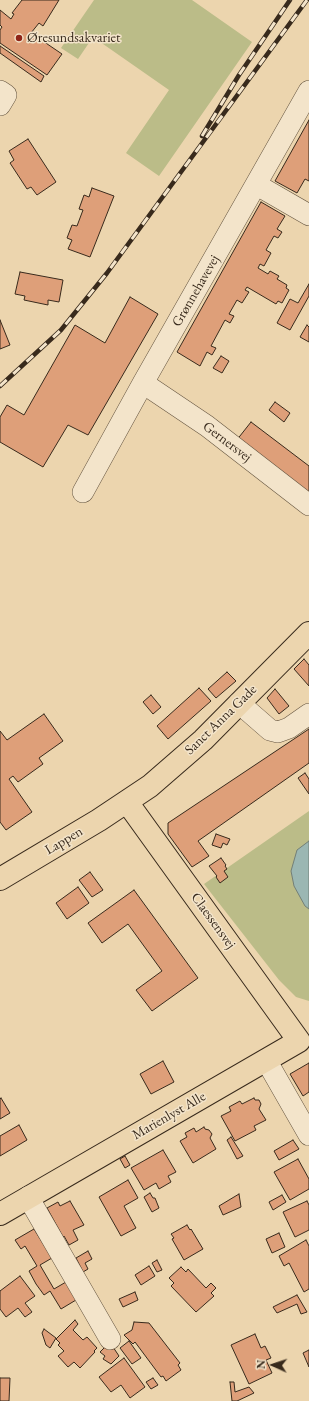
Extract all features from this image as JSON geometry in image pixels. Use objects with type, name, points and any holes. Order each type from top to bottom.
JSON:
[{"type":"main road","name":"Sanct Anna Gade","points":[[128,802],[150,786],[203,740],[309,633]]},
{"type":"main road","name":"Lappen","points":[[0,879],[128,802]]},
{"type":"main road","name":"Claessensvej","points":[[128,802],[304,1038]]},
{"type":"main road","name":"Marienlyst Alle","points":[[0,1214],[304,1038]]},
{"type":"street","points":[[0,91],[6,95],[0,105]]},
{"type":"street","name":"Grønnehavevej","points":[[83,492],[143,383],[257,185],[309,91]]},
{"type":"street","points":[[257,185],[309,215]]},
{"type":"street","name":"Gernersvej","points":[[143,383],[207,426],[309,505]]},
{"type":"street","points":[[239,704],[270,730],[278,732],[289,728],[309,714]]},
{"type":"street","points":[[266,1060],[309,1135]]},
{"type":"street","points":[[28,1197],[110,1339]]},
{"type":"green space","points":[[94,0],[192,0],[252,42],[159,176],[126,153],[169,90],[93,37],[78,59],[61,48]]},
{"type":"green space","points":[[309,811],[309,1001],[296,997],[279,980],[204,884]]},
{"type":"water","points":[[309,841],[309,909],[305,906],[294,886],[291,871],[297,850]]},
{"type":"building","name":"Øresundsakvariet","points":[[22,0],[59,0],[43,26],[39,23],[31,33],[62,54],[47,75],[0,43],[0,30],[2,27],[0,25],[0,10],[11,19],[14,14],[12,13]]},
{"type":"building","points":[[0,46],[44,76],[41,82],[0,53]]},
{"type":"building","points":[[309,120],[309,181],[305,179],[297,193],[275,181]]},
{"type":"building","points":[[28,139],[56,182],[37,195],[31,187],[27,189],[10,163],[14,160],[9,151]]},
{"type":"building","points":[[92,188],[114,196],[90,257],[68,249],[72,240],[67,238],[72,225],[77,226],[83,210],[79,209],[84,195],[89,197]]},
{"type":"building","points":[[261,202],[285,216],[277,229],[282,232],[278,238],[274,236],[266,250],[271,253],[264,266],[260,264],[258,268],[268,274],[270,271],[279,276],[277,279],[287,285],[286,288],[289,290],[282,303],[278,301],[276,304],[247,287],[245,290],[249,292],[242,303],[237,300],[229,314],[234,316],[230,323],[225,320],[211,346],[216,348],[212,355],[207,352],[200,366],[177,352]]},
{"type":"building","points":[[20,272],[63,280],[59,302],[48,300],[48,305],[24,300],[25,296],[15,294]]},
{"type":"building","points":[[309,284],[309,296],[290,330],[277,323],[290,299],[298,303]]},
{"type":"building","points":[[130,297],[158,314],[88,435],[68,425],[43,467],[0,442],[0,417],[7,405],[24,415],[75,325],[105,343]]},
{"type":"building","points":[[0,320],[10,345],[0,349]]},
{"type":"building","points":[[307,325],[309,327],[309,342],[300,337]]},
{"type":"building","points":[[221,356],[229,361],[222,373],[213,368]]},
{"type":"building","points":[[275,402],[290,413],[284,422],[269,410]]},
{"type":"building","points":[[251,422],[309,466],[309,496],[236,441]]},
{"type":"building","points":[[304,659],[309,665],[309,686],[294,669]]},
{"type":"building","points":[[227,672],[236,681],[216,698],[208,689]]},
{"type":"building","points":[[199,688],[211,701],[168,739],[157,726]]},
{"type":"building","points":[[275,689],[289,706],[279,714],[267,698]]},
{"type":"building","points":[[151,695],[161,707],[153,714],[143,702]]},
{"type":"building","points":[[44,714],[63,741],[39,758],[43,764],[18,782],[13,776],[9,779],[32,812],[6,830],[0,822],[0,731],[7,740]]},
{"type":"building","points":[[309,729],[309,763],[198,841],[209,856],[192,867],[168,834],[168,823]]},
{"type":"building","points":[[305,773],[309,779],[309,794],[298,778]]},
{"type":"building","points":[[216,834],[230,839],[227,845],[223,843],[221,848],[212,845]]},
{"type":"building","points":[[221,858],[226,865],[225,866],[227,869],[224,871],[228,877],[220,883],[216,877],[217,876],[209,866]]},
{"type":"building","points":[[90,872],[103,890],[92,897],[79,880]]},
{"type":"building","points":[[78,887],[89,903],[67,919],[56,903]]},
{"type":"building","points":[[134,890],[198,978],[152,1011],[136,990],[162,971],[128,924],[102,943],[88,923]]},
{"type":"building","points":[[163,1061],[174,1082],[151,1094],[140,1074]]},
{"type":"building","points":[[309,1063],[309,1092],[303,1096],[290,1074]]},
{"type":"building","points":[[1,1098],[10,1113],[0,1119],[0,1099]]},
{"type":"building","points":[[254,1098],[255,1100],[259,1100],[261,1104],[259,1109],[266,1120],[254,1126],[256,1130],[235,1141],[221,1116],[231,1111],[229,1107],[240,1101],[242,1104]]},
{"type":"building","points":[[19,1125],[27,1140],[0,1156],[0,1136]]},
{"type":"building","points":[[204,1127],[212,1134],[210,1138],[216,1149],[193,1163],[180,1141],[187,1137],[185,1133],[194,1128],[196,1132]]},
{"type":"building","points":[[231,1137],[243,1156],[237,1159],[227,1140]]},
{"type":"building","points":[[293,1140],[299,1149],[279,1160],[274,1151]]},
{"type":"building","points":[[163,1150],[176,1172],[168,1176],[171,1182],[159,1189],[156,1183],[144,1190],[131,1168]]},
{"type":"building","points":[[125,1156],[130,1165],[125,1168],[120,1159]]},
{"type":"building","points":[[298,1159],[309,1179],[309,1189],[290,1200],[274,1172]]},
{"type":"building","points":[[128,1180],[138,1198],[124,1206],[136,1228],[121,1236],[99,1197]]},
{"type":"building","points":[[150,1193],[153,1198],[155,1198],[159,1208],[152,1212],[144,1197]]},
{"type":"building","points":[[239,1194],[241,1207],[223,1215],[219,1206]]},
{"type":"building","points":[[282,1195],[286,1202],[273,1210],[269,1202]]},
{"type":"building","points":[[70,1201],[84,1225],[73,1230],[78,1240],[69,1245],[47,1208],[58,1202],[60,1206]]},
{"type":"building","points":[[307,1201],[309,1205],[309,1230],[295,1237],[283,1212]]},
{"type":"building","points":[[187,1225],[203,1249],[184,1260],[172,1239],[174,1238],[171,1234]]},
{"type":"building","points":[[34,1229],[52,1258],[40,1265],[54,1289],[66,1282],[76,1300],[61,1309],[50,1291],[44,1295],[36,1284],[29,1271],[37,1266],[25,1246],[21,1249],[15,1240]]},
{"type":"building","points":[[279,1233],[285,1247],[272,1253],[266,1239]]},
{"type":"building","points":[[306,1240],[309,1246],[309,1289],[304,1292],[289,1263],[284,1266],[279,1256]]},
{"type":"building","points":[[88,1251],[92,1259],[85,1263],[88,1269],[83,1272],[76,1258]]},
{"type":"building","points":[[157,1260],[162,1270],[157,1272],[152,1263]]},
{"type":"building","points":[[149,1266],[155,1276],[141,1285],[135,1275]]},
{"type":"building","points":[[181,1267],[186,1272],[188,1269],[206,1288],[211,1283],[216,1288],[211,1293],[214,1296],[196,1312],[171,1286],[174,1283],[169,1278]]},
{"type":"building","points":[[20,1276],[35,1296],[25,1303],[32,1312],[25,1317],[18,1308],[6,1317],[0,1309],[0,1291]]},
{"type":"building","points":[[135,1292],[138,1300],[123,1307],[119,1299]]},
{"type":"building","points":[[297,1295],[307,1312],[301,1314],[297,1304],[277,1313],[273,1307]]},
{"type":"building","points":[[75,1320],[78,1324],[73,1330],[83,1340],[87,1337],[97,1348],[80,1368],[74,1362],[68,1367],[58,1356],[64,1351],[58,1345],[60,1343],[56,1339]]},
{"type":"building","points":[[134,1322],[149,1323],[180,1363],[178,1365],[181,1370],[166,1381],[163,1376],[161,1377],[135,1342],[133,1344],[124,1335],[132,1330]]},
{"type":"building","points":[[44,1329],[56,1338],[50,1348],[46,1345],[42,1333]]},
{"type":"building","points":[[255,1334],[261,1348],[265,1346],[271,1358],[266,1360],[272,1373],[249,1384],[231,1345]]},
{"type":"building","points":[[129,1341],[141,1358],[132,1364],[120,1348]]},
{"type":"building","points":[[105,1347],[113,1347],[119,1356],[111,1364],[103,1359],[105,1356],[100,1352]]},
{"type":"building","points":[[309,1350],[309,1367],[303,1353]]},
{"type":"building","points":[[124,1358],[145,1387],[130,1398],[121,1385],[111,1392],[99,1377]]},
{"type":"building","points":[[0,1378],[10,1378],[9,1401],[0,1401]]},
{"type":"building","points":[[153,1378],[158,1385],[151,1389],[146,1382]]},
{"type":"building","points":[[230,1382],[234,1382],[235,1392],[249,1387],[254,1393],[237,1401],[232,1401]]},
{"type":"railway","points":[[202,136],[239,75],[290,0]]},
{"type":"railway","points":[[0,386],[61,330],[107,273],[307,0]]},
{"type":"place","name":"Øresundsakvariet","points":[[19,38]]}]
